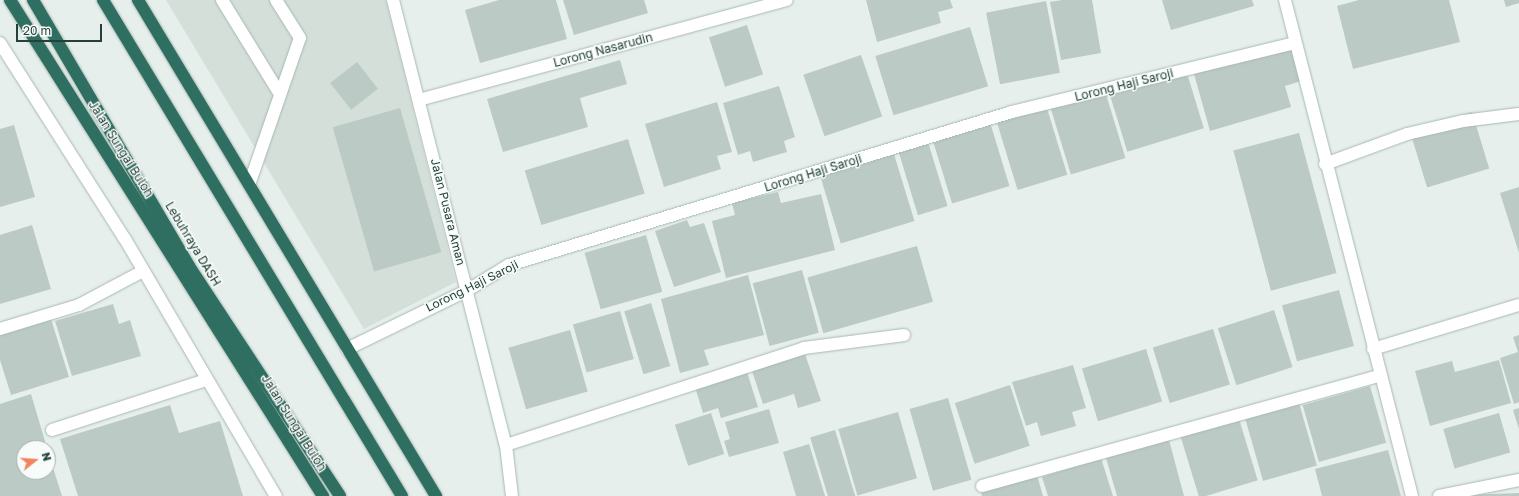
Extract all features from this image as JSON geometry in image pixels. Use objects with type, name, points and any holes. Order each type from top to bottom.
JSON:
[{"type":"highway","name":"Jalan Sungai Buloh","points":[[10,0],[323,496]]},
{"type":"highway","name":"Lebuhraya DASH","points":[[33,0],[189,266],[340,496]]},
{"type":"highway","points":[[103,0],[402,496]]},
{"type":"highway","points":[[138,0],[250,182],[347,349],[436,496]]},
{"type":"street","points":[[222,0],[278,91]]},
{"type":"street","points":[[250,182],[278,91],[300,38],[276,0]]},
{"type":"street","name":"Jalan Pusara Aman","points":[[394,0],[506,446],[512,496]]},
{"type":"street","name":"Lorong Nasarudin","points":[[419,100],[787,0]]},
{"type":"street","points":[[1285,0],[1372,349],[1412,496]]},
{"type":"street","points":[[0,43],[143,271],[206,380],[276,496]]},
{"type":"street","name":"Lorong Haji Saroji","points":[[347,349],[468,290],[509,265],[1012,112],[1295,44]]},
{"type":"street","points":[[1325,164],[1407,134],[1463,120],[1519,114]]},
{"type":"street","points":[[0,329],[80,305],[143,271]]},
{"type":"street","points":[[1372,349],[1519,305]]},
{"type":"street","points":[[506,446],[804,348],[904,334]]},
{"type":"street","points":[[982,486],[1379,376]]},
{"type":"street","points":[[52,430],[206,380]]},
{"type":"street","points":[[1439,496],[1519,480]]},
{"type":"shaded area","points":[[166,0],[386,0],[456,282],[364,329]]},
{"type":"building","points":[[499,0],[556,0],[567,39],[480,63],[465,10]]},
{"type":"building","points":[[563,0],[644,0],[648,13],[574,35]]},
{"type":"building","points":[[866,0],[950,0],[953,8],[938,12],[941,23],[877,42]]},
{"type":"building","points":[[1062,0],[1092,0],[1101,53],[1061,60],[1050,2]]},
{"type":"building","points":[[1162,0],[1252,0],[1254,6],[1171,30]]},
{"type":"building","points":[[1359,0],[1449,0],[1460,42],[1353,69],[1337,6]]},
{"type":"building","points":[[1504,0],[1519,0],[1519,3],[1506,7]]},
{"type":"building","points":[[1046,1],[1060,73],[1000,84],[986,13]]},
{"type":"building","points":[[747,25],[763,74],[725,87],[709,37]]},
{"type":"building","points":[[970,27],[988,86],[893,115],[875,56]]},
{"type":"building","points":[[1291,46],[1301,81],[1285,86],[1291,107],[1210,131],[1194,74]]},
{"type":"building","points":[[861,55],[882,116],[824,136],[803,75]]},
{"type":"building","points":[[620,60],[627,84],[580,98],[588,127],[503,152],[487,99]]},
{"type":"building","points":[[357,62],[378,89],[351,110],[330,83]]},
{"type":"building","points":[[1186,70],[1204,128],[1127,152],[1109,93]]},
{"type":"building","points":[[779,86],[795,137],[784,141],[787,152],[753,162],[750,151],[738,155],[723,103]]},
{"type":"building","points":[[1105,91],[1125,158],[1071,175],[1050,108]]},
{"type":"building","points":[[717,102],[732,152],[717,156],[721,169],[664,187],[645,124]]},
{"type":"building","points":[[1046,105],[1067,175],[1018,190],[996,120]]},
{"type":"building","points":[[400,108],[441,252],[374,271],[333,127]]},
{"type":"building","points":[[1472,112],[1489,168],[1427,187],[1410,131]]},
{"type":"building","points":[[989,119],[1009,186],[952,203],[932,137]]},
{"type":"building","points":[[14,125],[35,197],[0,207],[0,129]]},
{"type":"building","points":[[1299,133],[1337,273],[1271,291],[1233,151]]},
{"type":"building","points":[[628,139],[645,194],[541,225],[525,171]]},
{"type":"building","points":[[928,142],[948,206],[918,215],[898,151]]},
{"type":"building","points":[[894,154],[914,221],[841,243],[820,177]]},
{"type":"building","points":[[1519,187],[1519,253],[1500,193]]},
{"type":"building","points":[[778,192],[781,203],[821,194],[835,250],[726,278],[712,221],[735,215],[732,203]]},
{"type":"building","points":[[687,220],[690,227],[704,223],[721,272],[674,287],[655,231]]},
{"type":"building","points":[[32,225],[51,289],[0,304],[0,235]]},
{"type":"building","points":[[646,235],[662,292],[601,309],[584,253]]},
{"type":"building","points":[[917,246],[933,302],[823,333],[807,277]]},
{"type":"building","points":[[802,270],[819,333],[770,346],[753,283]]},
{"type":"building","points":[[748,275],[764,335],[704,350],[709,365],[680,373],[661,299]]},
{"type":"building","points":[[1339,290],[1354,346],[1297,361],[1282,305]]},
{"type":"building","points":[[651,303],[670,366],[644,374],[624,311]]},
{"type":"building","points":[[113,304],[119,324],[130,320],[141,356],[72,376],[55,321]]},
{"type":"building","points":[[1274,310],[1293,367],[1236,385],[1218,328]]},
{"type":"building","points":[[620,311],[634,359],[587,373],[573,325]]},
{"type":"building","points":[[51,319],[69,377],[11,395],[0,360],[0,334]]},
{"type":"building","points":[[1213,329],[1230,384],[1170,403],[1153,347]]},
{"type":"building","points":[[570,330],[588,392],[526,409],[508,348]]},
{"type":"building","points":[[1519,335],[1519,402],[1514,404],[1500,358],[1518,352],[1513,337]]},
{"type":"building","points":[[1146,349],[1162,402],[1098,421],[1082,369]]},
{"type":"building","points":[[804,351],[821,401],[798,408],[794,394],[763,404],[751,368]]},
{"type":"building","points":[[1499,360],[1511,403],[1430,426],[1415,371],[1452,361],[1455,372]]},
{"type":"building","points":[[1073,365],[1086,408],[1072,412],[1076,426],[1041,436],[1037,422],[1026,426],[1012,382]]},
{"type":"building","points":[[747,372],[758,407],[721,418],[718,408],[703,413],[695,387]]},
{"type":"building","points":[[1010,385],[1030,446],[975,464],[955,403]]},
{"type":"building","points":[[1370,386],[1386,443],[1319,462],[1303,405]]},
{"type":"building","points":[[31,394],[45,440],[16,440],[16,480],[56,480],[56,477],[62,496],[0,496],[0,404]]},
{"type":"building","points":[[948,398],[971,480],[933,491],[910,409]]},
{"type":"building","points":[[1299,403],[1317,465],[1263,481],[1245,418]]},
{"type":"building","points":[[170,405],[179,433],[220,421],[243,496],[78,496],[60,439]]},
{"type":"building","points":[[1519,408],[1519,429],[1513,410]]},
{"type":"building","points":[[769,409],[779,443],[729,457],[724,441],[730,439],[725,422]]},
{"type":"building","points":[[898,412],[917,478],[857,495],[838,429]]},
{"type":"building","points":[[711,413],[724,454],[688,466],[675,425]]},
{"type":"building","points":[[1499,413],[1510,452],[1455,468],[1443,429]]},
{"type":"building","points":[[1239,419],[1258,480],[1206,496],[1199,496],[1181,437]]},
{"type":"building","points":[[835,430],[855,496],[828,496],[810,438]]},
{"type":"building","points":[[1169,440],[1184,496],[1117,496],[1106,458]]},
{"type":"building","points":[[809,444],[825,496],[796,496],[783,452]]},
{"type":"building","points":[[1388,450],[1401,496],[1322,496],[1315,469]]},
{"type":"building","points":[[1101,458],[1113,496],[1048,496],[1042,477]]},
{"type":"building","points":[[1037,475],[1043,496],[982,496],[981,491]]},
{"type":"building","points":[[1519,493],[1519,496],[1462,496],[1462,495]]}]
